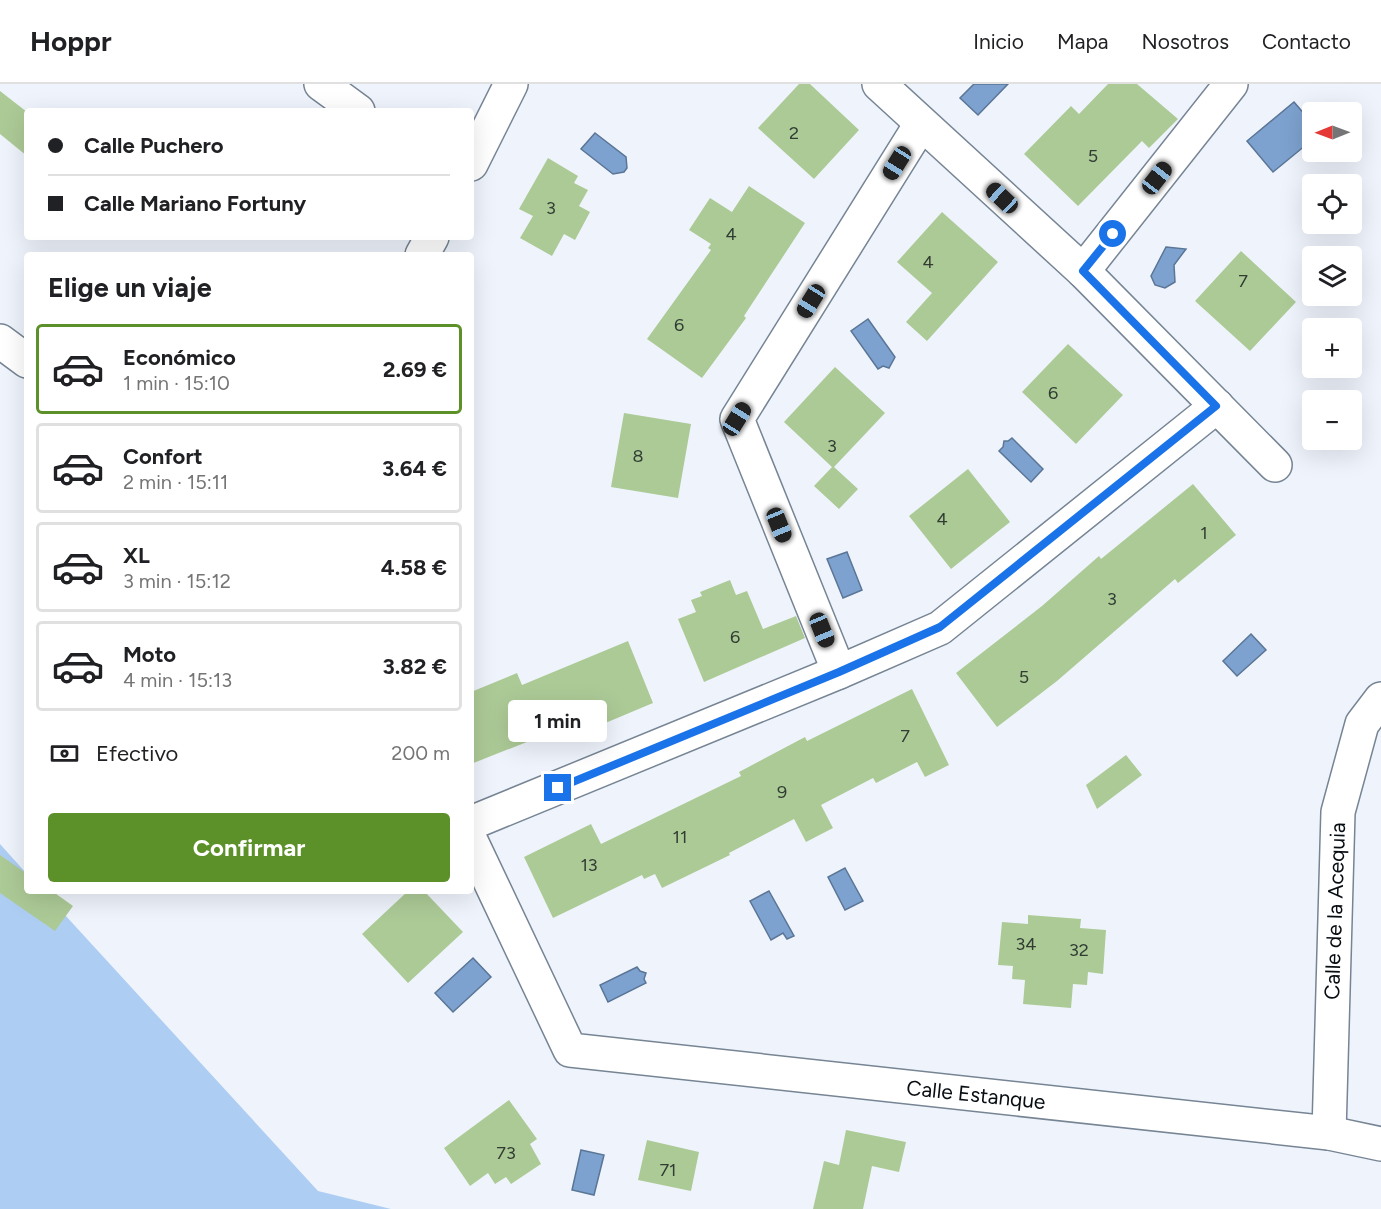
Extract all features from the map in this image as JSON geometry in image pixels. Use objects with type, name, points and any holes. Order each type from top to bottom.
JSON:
[{"type":"street","points":[[321,84],[354,108]]},
{"type":"street","points":[[474,158],[511,84]]},
{"type":"street","points":[[879,84],[1083,271],[1275,465]]},
{"type":"street","points":[[1083,271],[1232,84]]},
{"type":"street","points":[[839,672],[737,419],[921,124]]},
{"type":"street","points":[[0,341],[24,359]]},
{"type":"street","points":[[474,822],[839,672],[940,627],[1216,406]]},
{"type":"street","name":"Calle de la Acequia","points":[[1329,1133],[1338,812],[1362,724],[1381,699]]},
{"type":"street","name":"Calle Estanque","points":[[474,847],[570,1050],[1329,1133],[1381,1144]]},
{"type":"shaded area","points":[[974,84],[1008,84],[978,115],[960,98]]},
{"type":"shaded area","points":[[1294,102],[1302,111],[1302,148],[1273,172],[1247,141]]},
{"type":"shaded area","points":[[595,133],[626,157],[627,168],[624,172],[613,174],[581,149]]},
{"type":"shaded area","points":[[1166,247],[1186,249],[1174,265],[1175,282],[1165,288],[1155,285],[1151,276]]},
{"type":"shaded area","points":[[868,319],[895,357],[889,368],[883,366],[878,369],[851,331]]},
{"type":"shaded area","points":[[1012,438],[1043,469],[1031,482],[999,451],[1004,441]]},
{"type":"shaded area","points":[[847,552],[862,590],[843,598],[827,559]]},
{"type":"shaded area","points":[[1251,634],[1266,650],[1237,676],[1223,661]]},
{"type":"shaded area","points":[[0,844],[24,871],[24,894],[46,894],[318,1191],[391,1209],[0,1209]]},
{"type":"shaded area","points":[[845,868],[863,901],[845,910],[828,877]]},
{"type":"shaded area","points":[[769,891],[794,936],[787,939],[783,933],[771,940],[750,901]]},
{"type":"shaded area","points":[[473,958],[491,977],[453,1012],[435,993]]},
{"type":"shaded area","points":[[637,967],[646,973],[644,979],[646,983],[608,1002],[600,985]]},
{"type":"shaded area","points":[[581,1150],[604,1155],[594,1195],[572,1190]]},
{"type":"building","points":[[799,84],[810,84],[859,130],[814,179],[758,128]]},
{"type":"building","points":[[1108,84],[1137,84],[1178,119],[1149,148],[1142,141],[1078,206],[1024,154],[1071,106],[1079,114]]},
{"type":"building","points":[[0,91],[24,110],[24,154],[0,134]]},
{"type":"building","points":[[548,158],[578,176],[574,183],[588,190],[579,206],[590,212],[575,240],[564,234],[552,256],[520,238],[533,216],[519,209]]},
{"type":"building","points":[[749,186],[805,223],[744,316],[746,318],[702,378],[647,339],[711,250],[708,248],[711,244],[689,230],[710,198],[732,212]]},
{"type":"building","points":[[942,212],[998,262],[927,341],[906,322],[932,293],[897,262]]},
{"type":"building","points":[[1241,251],[1296,302],[1250,351],[1195,301]]},
{"type":"building","points":[[1068,344],[1123,395],[1076,444],[1022,392]]},
{"type":"building","points":[[835,367],[885,413],[834,467],[858,489],[839,509],[814,486],[832,467],[784,422]]},
{"type":"building","points":[[624,413],[691,424],[678,498],[611,487]]},
{"type":"building","points":[[968,469],[1010,522],[951,569],[909,516]]},
{"type":"building","points":[[1193,484],[1236,535],[1178,583],[1175,579],[1057,681],[997,727],[956,673],[1042,606],[1099,556],[1101,559]]},
{"type":"building","points":[[730,580],[736,595],[747,591],[763,629],[796,616],[805,638],[704,682],[678,619],[696,612],[691,600],[702,596],[700,592]]},
{"type":"building","points":[[628,641],[653,703],[584,732],[580,721],[474,763],[474,691],[517,673],[522,685]]},
{"type":"building","points":[[912,689],[949,765],[925,777],[917,762],[876,783],[873,778],[821,805],[833,828],[806,842],[794,819],[729,853],[730,855],[662,888],[655,874],[644,879],[642,875],[553,918],[524,857],[591,824],[601,844],[741,776],[739,772],[805,737],[807,741]]},
{"type":"building","points":[[1126,755],[1142,775],[1097,809],[1086,785]]},
{"type":"building","points":[[0,855],[24,872],[24,894],[56,894],[73,906],[55,931],[0,893]]},
{"type":"building","points":[[405,894],[427,894],[463,932],[408,983],[362,934]]},
{"type":"building","points":[[1028,915],[1081,919],[1080,928],[1106,930],[1103,974],[1088,972],[1087,985],[1073,984],[1071,1008],[1023,1004],[1025,980],[1012,979],[1013,966],[998,965],[1002,922],[1028,924]]},
{"type":"building","points":[[509,1100],[537,1139],[530,1144],[541,1164],[511,1184],[506,1177],[495,1184],[488,1173],[470,1186],[444,1148]]},
{"type":"building","points":[[846,1130],[906,1142],[899,1172],[872,1166],[863,1209],[813,1209],[824,1161],[839,1165]]},
{"type":"building","points":[[647,1140],[699,1152],[691,1191],[638,1180]]},
{"type":"route","points":[[558,788],[839,672],[940,627],[1216,406],[1083,271],[1113,234]]}]
